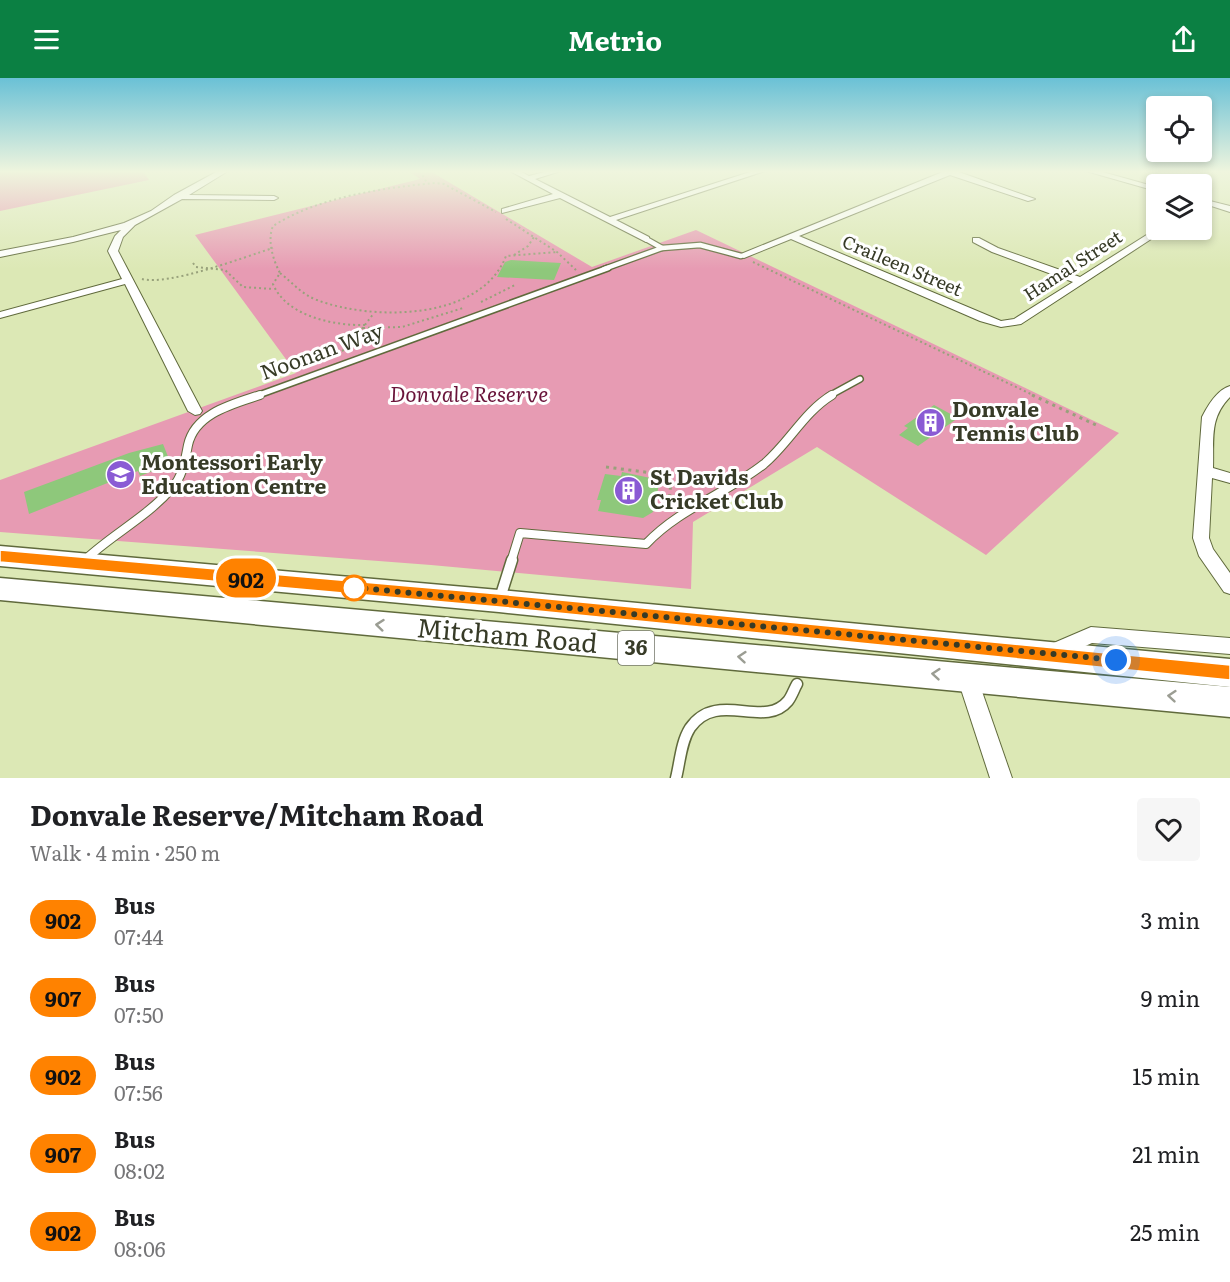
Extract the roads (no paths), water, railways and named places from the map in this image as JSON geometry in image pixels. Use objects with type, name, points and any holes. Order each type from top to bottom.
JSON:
[{"type":"main road","name":"Mitcham Road","points":[[0,556],[499,601],[1230,673]]},
{"type":"main road","name":"Mitcham Road","points":[[0,589],[1230,702]]},
{"type":"main road","points":[[486,635],[499,601]]},
{"type":"street","points":[[167,204],[119,236],[113,251],[134,279],[198,417]]},
{"type":"street","points":[[505,211],[530,204]]},
{"type":"street","points":[[577,204],[646,239]]},
{"type":"street","points":[[609,220],[659,204]]},
{"type":"street","points":[[741,256],[872,204]]},
{"type":"street","points":[[1212,204],[1230,209]]},
{"type":"street","points":[[0,254],[89,234],[146,217]]},
{"type":"street","points":[[89,234],[119,236]]},
{"type":"street","name":"Craileen Street","points":[[791,236],[984,319],[1001,324]]},
{"type":"street","points":[[976,240],[1081,281]]},
{"type":"street","name":"Hamal Street","points":[[1001,324],[1017,322],[1146,240]]},
{"type":"street","points":[[0,315],[134,279]]},
{"type":"street","points":[[1230,390],[1210,413],[1201,538],[1205,551],[1230,587]]},
{"type":"street","points":[[1206,471],[1230,478]]},
{"type":"street","points":[[1052,654],[1091,635],[1230,646]]},
{"type":"street","points":[[967,677],[1001,778]]},
{"type":"lane","points":[[646,239],[659,246]]},
{"type":"lane","name":"Noonan Way","points":[[198,417],[638,257],[659,246],[705,246],[741,256]]},
{"type":"lane","points":[[499,601],[520,533],[646,544],[660,528],[680,513],[763,465],[792,438],[814,407],[860,379]]},
{"type":"lane","points":[[82,563],[100,545],[168,493],[178,480],[190,436],[198,417]]},
{"type":"lane","points":[[676,778],[690,728],[698,718],[718,708],[756,713],[775,710],[793,698],[797,684]]},
{"type":"place","name":"Donvale Tennis Club","points":[[931,422]]},
{"type":"place","name":"Montessori Early Education Centre","points":[[120,475]]},
{"type":"place","name":"St Davids Cricket Club","points":[[629,490]]},
{"type":"park label","name":"Donvale Reserve","points":[[469,395]]}]
